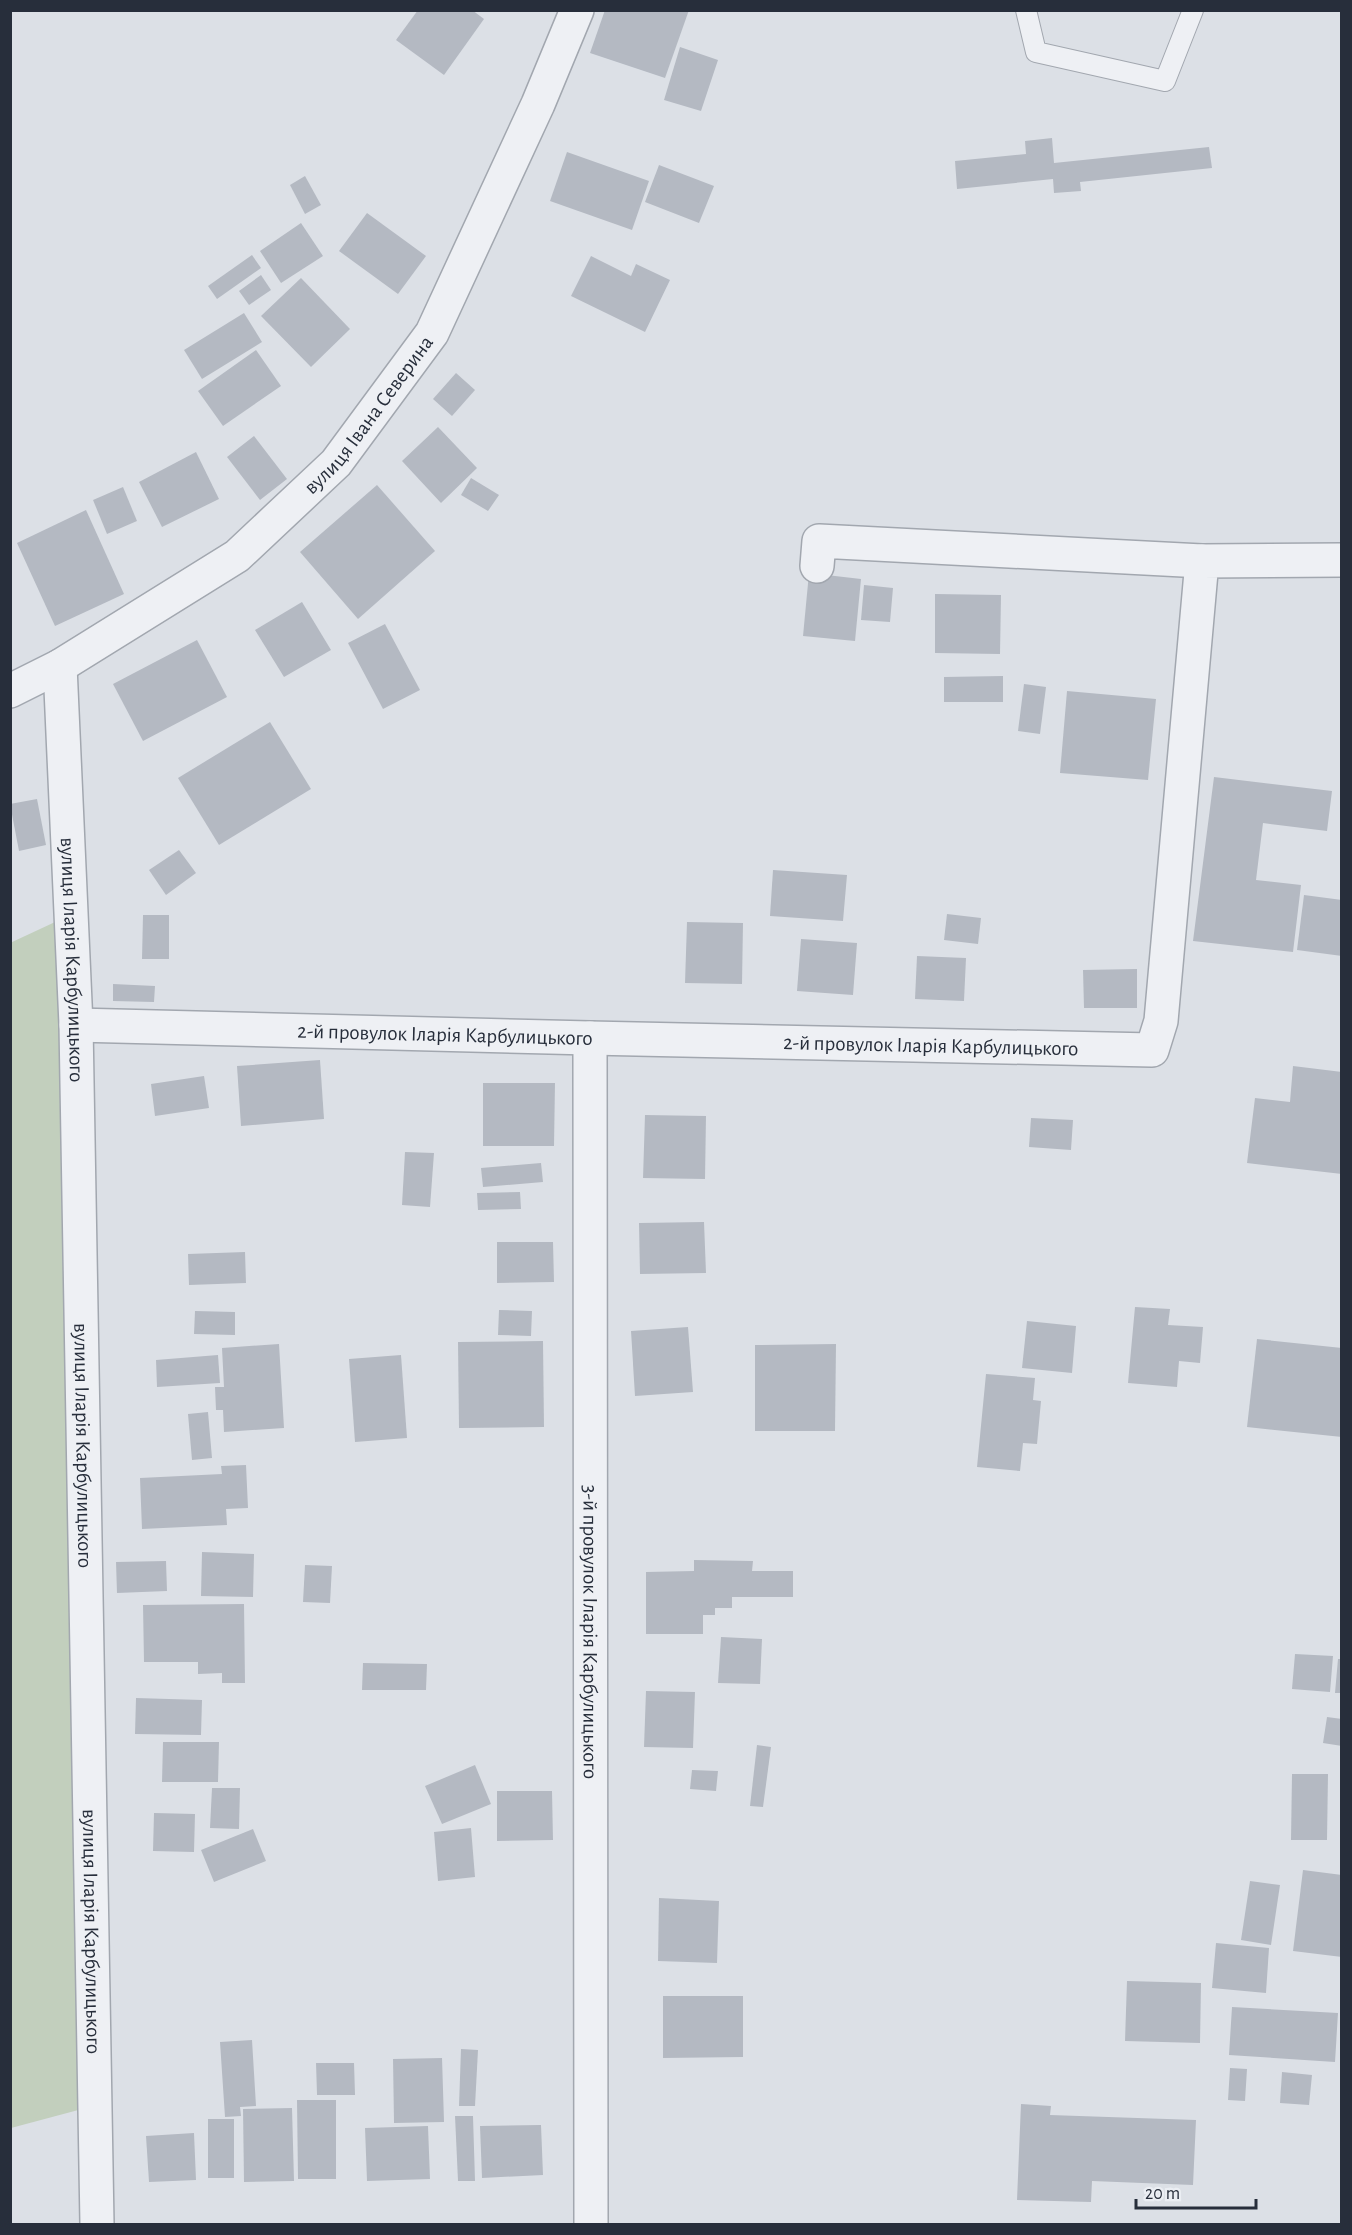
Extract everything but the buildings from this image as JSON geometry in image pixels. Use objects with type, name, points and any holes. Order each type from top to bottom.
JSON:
[{"type":"street","name":"вулиця Івана Северина","points":[[10,690],[60,666],[237,556],[336,463],[432,333],[538,104],[577,10]]},
{"type":"street","points":[[817,566],[819,541],[1202,561],[1341,560]]},
{"type":"street","name":"2-й провулок Іларія Карбулицького","points":[[76,1025],[1152,1050],[1161,1021],[1202,561]]},
{"type":"street","name":"вулиця Іларія Карбулицького","points":[[60,666],[76,1025],[97,2224]]},
{"type":"street","name":"3-й провулок Іларія Карбулицького","points":[[590,1038],[591,2224]]},
{"type":"lane","points":[[1026,10],[1036,52],[1165,81],[1193,10]]},
{"type":"green space","points":[[83,909],[112,2101],[11,2128],[10,943]]}]
